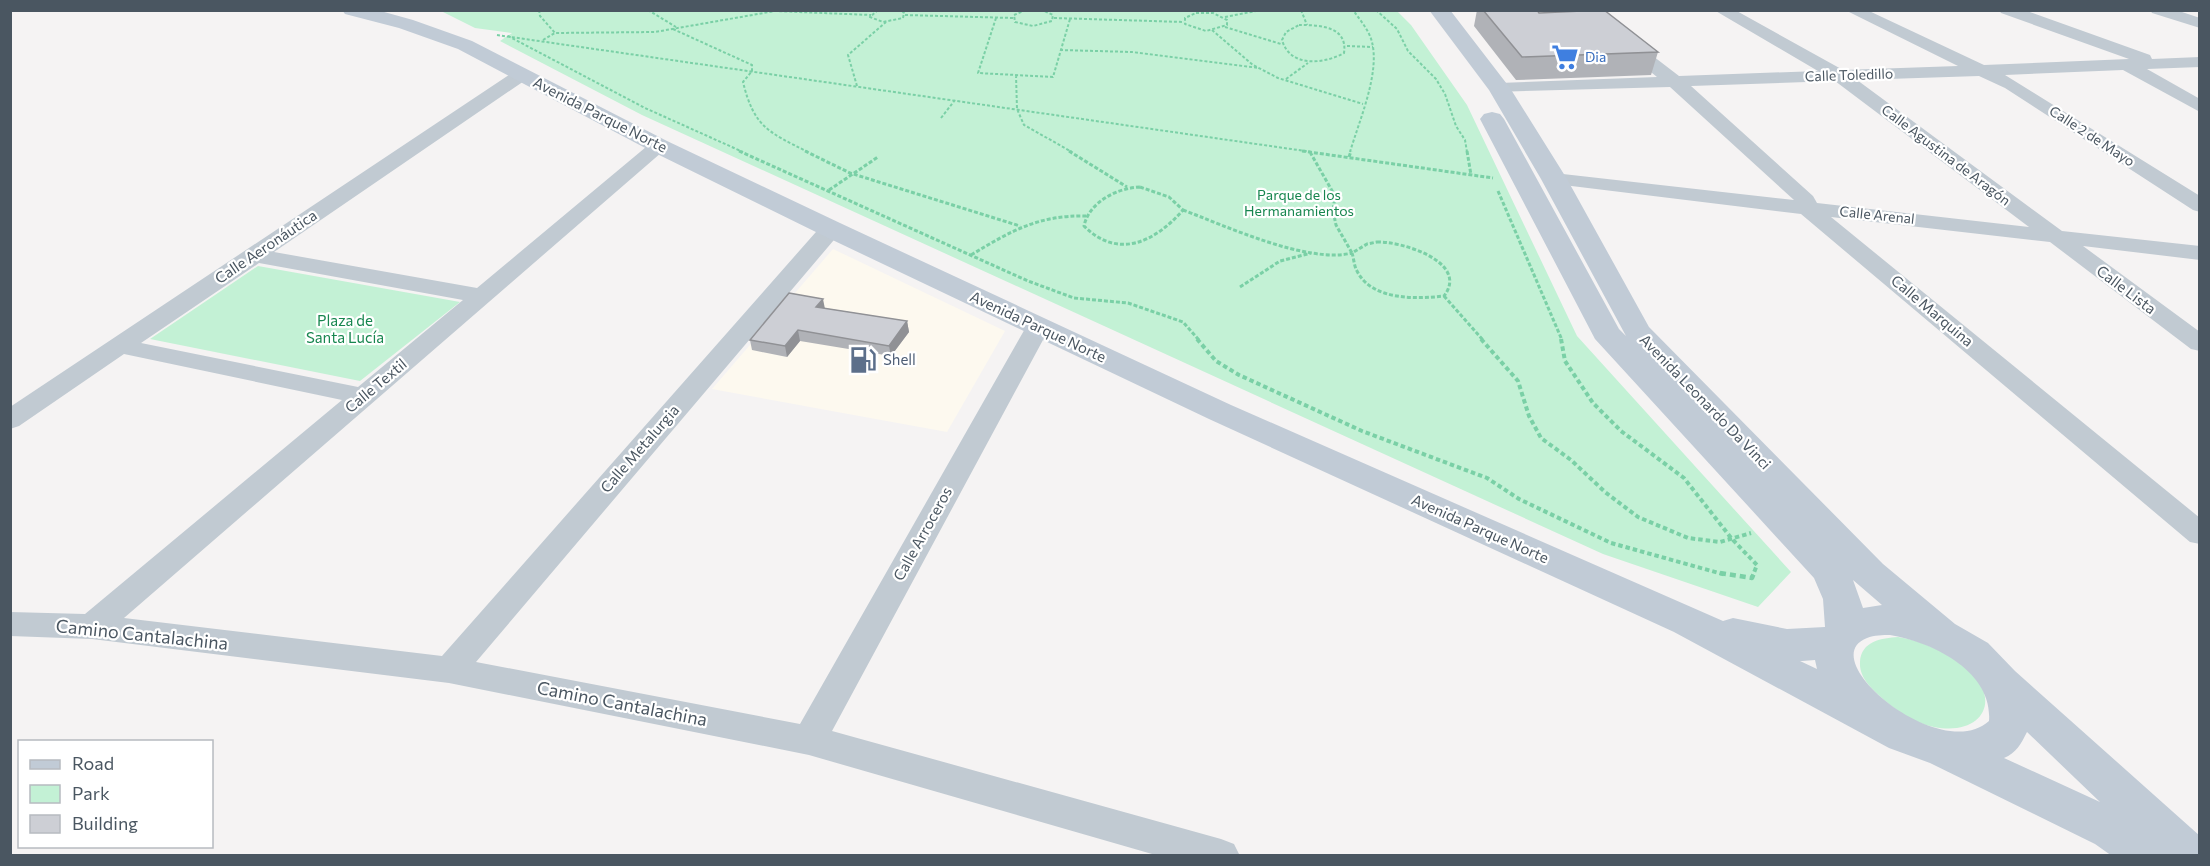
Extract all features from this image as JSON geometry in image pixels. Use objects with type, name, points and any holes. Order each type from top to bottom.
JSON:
[{"type":"street","name":"Avenida Parque Norte","points":[[352,10],[387,16],[455,41],[660,146],[1038,327],[1220,412],[1688,621],[1889,726]]},
{"type":"street","name":"Avenida Leonardo Da Vinci","points":[[1419,10],[1476,88],[1606,333],[1823,563],[1839,586],[1845,608],[1842,635]]},
{"type":"street","name":"Avenida Leonardo Da Vinci","points":[[1439,10],[1499,88],[1554,179],[1637,331],[1870,574],[1941,634]]},
{"type":"street","name":"Calle Marquina","points":[[1582,10],[1674,81],[1806,200],[1806,207],[2199,534]]},
{"type":"street","name":"Calle Agustina de Aragón","points":[[1722,10],[1839,75],[2053,235]]},
{"type":"street","name":"Calle 2 de Mayo","points":[[1853,10],[2011,84],[2199,206]]},
{"type":"street","points":[[2007,10],[2156,64]]},
{"type":"street","points":[[2158,10],[2199,24]]},
{"type":"street","name":"Calle Toledillo","points":[[1499,88],[2199,62]]},
{"type":"street","points":[[2127,65],[2199,107]]},
{"type":"street","name":"Calle Aeronáutica","points":[[10,420],[521,75]]},
{"type":"street","name":"Calle Textil","points":[[93,627],[660,146]]},
{"type":"street","name":"Calle Arenal","points":[[1554,179],[2199,253]]},
{"type":"street","name":"Calle Metalurgia","points":[[449,670],[831,229]]},
{"type":"street","name":"Calle Lista","points":[[2053,235],[2199,344]]},
{"type":"street","points":[[254,255],[482,296]]},
{"type":"street","name":"Calle Arroceros","points":[[808,740],[1038,327]]},
{"type":"street","points":[[120,346],[364,397]]},
{"type":"street","points":[[2151,855],[2111,829],[1889,726],[1864,708],[1842,680],[1836,667],[1835,654],[1842,635],[1864,622],[1890,620],[1920,626],[1941,634],[1976,656],[2001,683],[2189,855]]},
{"type":"street","name":"Avenida Parque Norte","points":[[1688,621],[1751,638],[1782,643],[1833,642],[1842,635]]},
{"type":"street","name":"Camino Cantalachina","points":[[10,624],[93,627],[449,670],[808,740],[1221,855]]},
{"type":"street","points":[[1936,746],[1969,749],[1987,746],[2001,739],[2010,728],[2013,715],[2010,699],[2001,683]]},
{"type":"path","points":[[539,10],[540,16],[555,33]]},
{"type":"path","points":[[648,10],[675,28],[752,65],[752,71],[743,82],[744,93],[757,120],[775,136],[855,175],[1020,226]]},
{"type":"path","points":[[542,40],[555,33],[627,34],[775,11],[871,15],[878,10]]},
{"type":"path","points":[[901,10],[905,15]]},
{"type":"path","points":[[871,15],[873,20],[886,22],[899,20],[905,15],[1013,18],[1016,14],[1026,10]]},
{"type":"path","points":[[1042,10],[1052,14],[1054,18]]},
{"type":"path","points":[[1184,22],[1185,18],[1196,12],[1225,17],[1261,10]]},
{"type":"path","points":[[1301,10],[1307,25]]},
{"type":"path","points":[[1349,157],[1371,76],[1373,47],[1368,32],[1353,10]]},
{"type":"path","points":[[1376,10],[1397,29],[1408,51],[1436,79],[1445,94],[1456,126],[1465,140],[1471,175]]},
{"type":"path","points":[[1225,17],[1228,22],[1225,27]]},
{"type":"path","points":[[996,18],[978,73],[1053,77],[1070,19]]},
{"type":"path","points":[[1013,18],[1018,24],[1033,26],[1048,23],[1054,18],[1184,22],[1194,29],[1212,30],[1225,27],[1281,44]]},
{"type":"path","points":[[857,86],[848,55],[886,22]]},
{"type":"path","points":[[1307,25],[1331,28],[1345,38],[1347,46],[1344,53],[1338,59],[1329,62],[1308,63],[1291,57],[1284,51],[1281,44],[1285,32],[1307,25]]},
{"type":"path","points":[[1212,30],[1259,68],[1285,80],[1363,104]]},
{"type":"path","points":[[508,36],[1349,157],[1494,179],[1514,233],[1550,309],[1563,344],[1565,361],[1575,379],[1593,403],[1621,431],[1684,478],[1732,539],[1757,565],[1752,578],[1720,574],[1611,543],[1519,499],[1487,478],[1362,431],[1239,375],[1216,361],[1183,322],[1128,303],[1074,297],[1028,281],[645,108],[508,36]]},
{"type":"path","points":[[1347,46],[1373,47]]},
{"type":"path","points":[[1060,50],[1132,52],[1259,68]]},
{"type":"path","points":[[1285,80],[1308,63]]},
{"type":"path","points":[[1016,75],[1017,110],[1024,125],[1127,187],[1166,193],[1184,210],[1248,235],[1312,252],[1353,253],[1368,244],[1385,242],[1420,251],[1446,270],[1451,280],[1450,289],[1444,296],[1417,298],[1383,291],[1370,284],[1359,273],[1353,253],[1340,240],[1331,208],[1335,196],[1310,152]]},
{"type":"path","points":[[941,118],[955,100]]},
{"type":"path","points":[[828,191],[855,175],[878,157]]},
{"type":"path","points":[[1127,187],[1111,194],[1086,216],[1084,226],[1098,240],[1129,244],[1150,241],[1170,226],[1184,210]]},
{"type":"path","points":[[971,255],[1020,226],[1039,219],[1063,214],[1086,216]]},
{"type":"path","points":[[1240,287],[1280,261],[1312,252]]},
{"type":"path","points":[[1444,296],[1518,381],[1529,416],[1541,438],[1571,460],[1605,492],[1638,517],[1688,538],[1720,542],[1787,526]]},
{"type":"shaded area","name":"Shell","points":[[833,249],[1005,331],[947,432],[712,389]]},
{"type":"green space","name":"Parque de los Hermanamientos","points":[[441,11],[1397,11],[1411,25],[1467,105],[1577,336],[1791,572],[1758,607],[1603,554],[642,115],[500,41],[512,33],[475,28]]},
{"type":"green space","name":"Plaza de Santa Lucía","points":[[258,266],[460,302],[360,381],[150,339]]},
{"type":"green space","points":[[1898,637],[1916,641],[1940,651],[1964,666],[1976,678],[1983,690],[1985,702],[1983,712],[1976,720],[1965,726],[1951,729],[1927,725],[1900,713],[1871,687],[1860,668],[1864,649],[1873,642]]},
{"type":"building","points":[[1483,10],[1537,10],[1539,13],[1604,10],[1658,52],[1522,57]]},
{"type":"building","points":[[789,293],[823,299],[816,307],[907,321],[889,346],[798,330],[785,346],[750,340]]},
{"type":"place","name":"Dia","points":[[1565,57]]},
{"type":"place","name":"Shell","points":[[863,360]]}]
